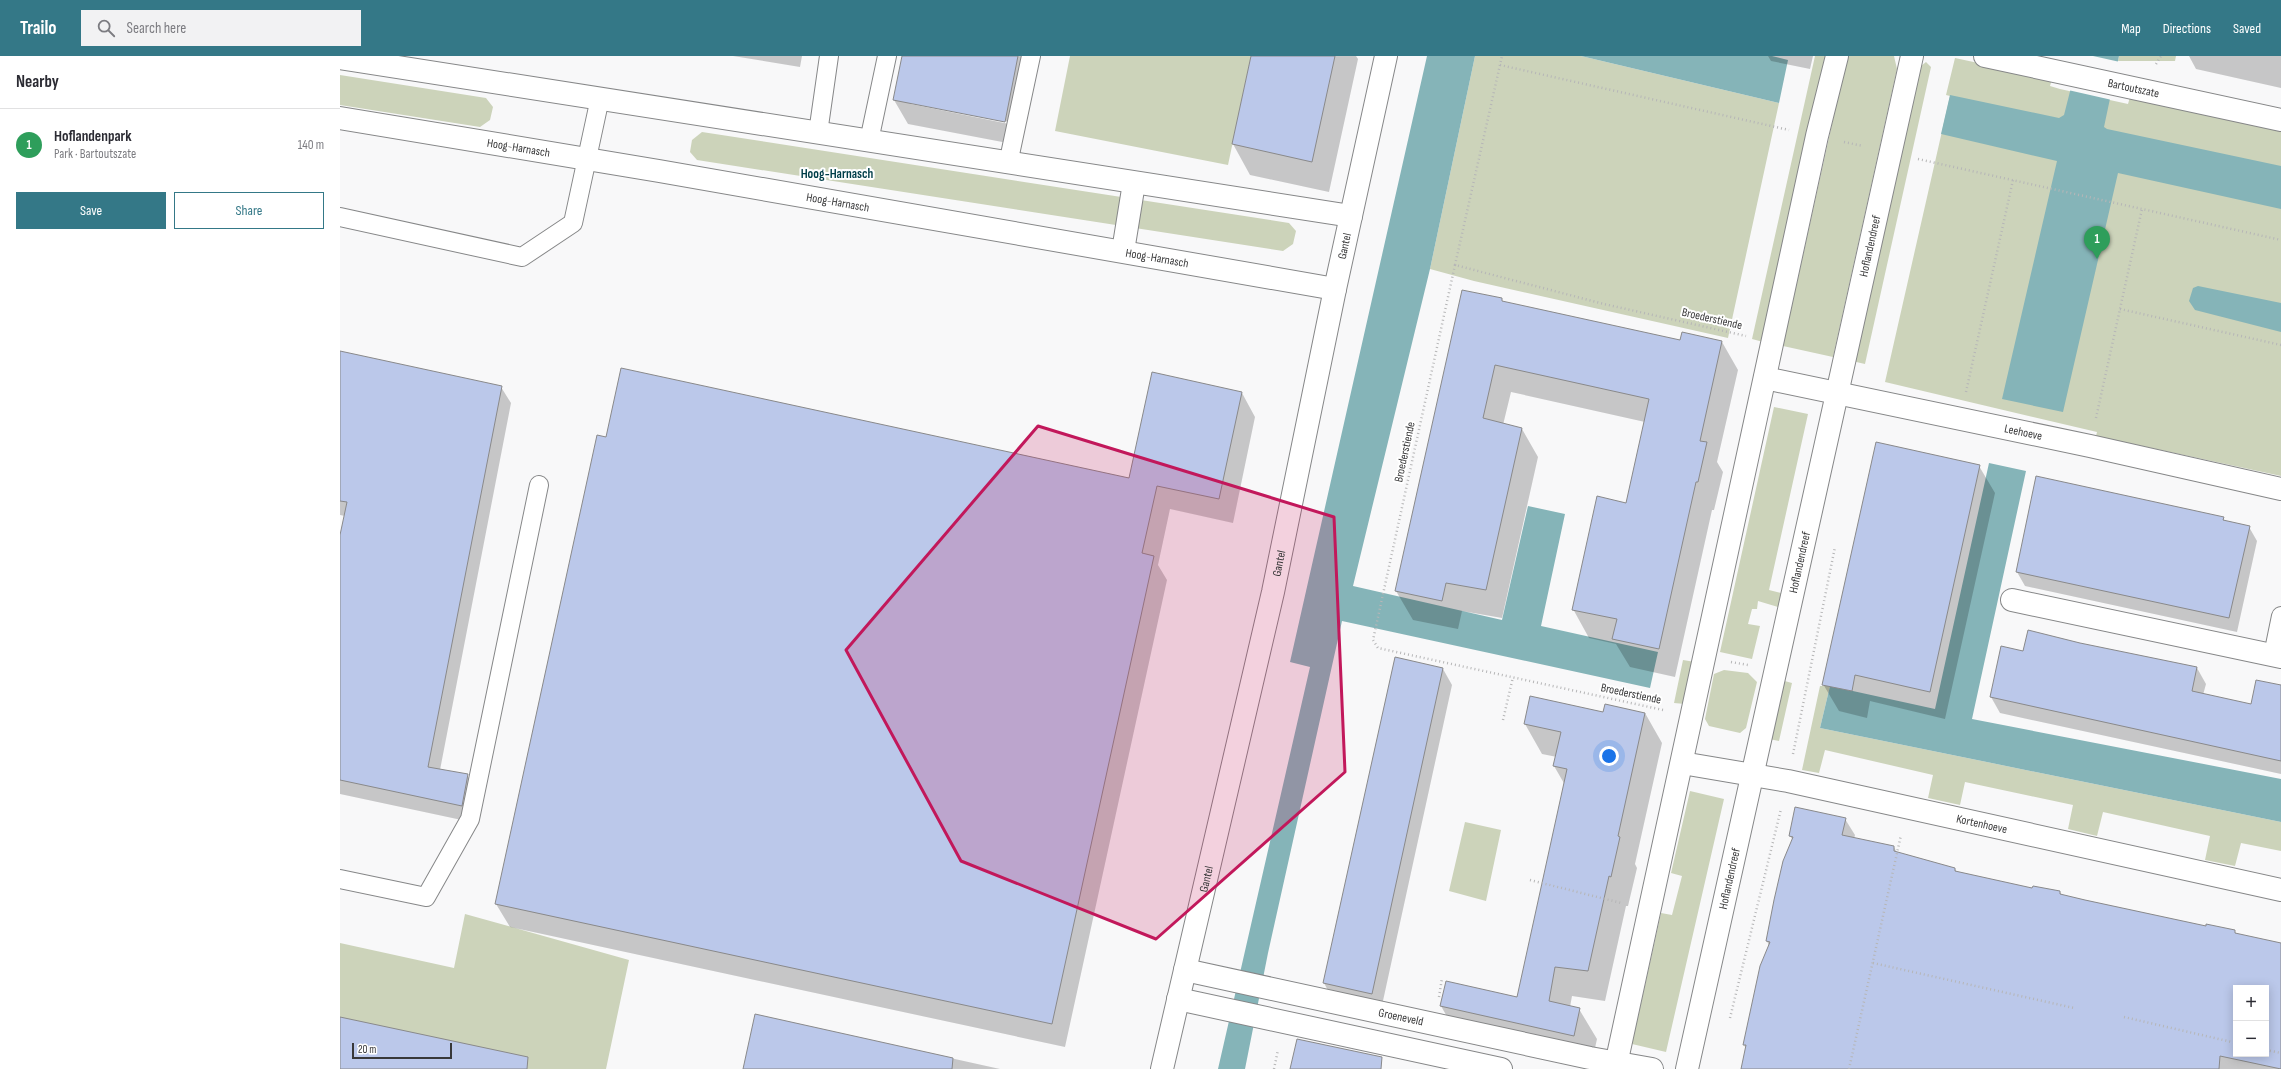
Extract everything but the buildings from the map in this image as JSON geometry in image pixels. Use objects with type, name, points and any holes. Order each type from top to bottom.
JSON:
[{"type":"street","name":"Gantel","points":[[1162,1069],[1273,592],[1335,289],[1386,56]]},
{"type":"street","points":[[1652,1069],[1616,1066],[1817,136],[1837,56]]},
{"type":"street","name":"Hoflandendreef","points":[[1687,1069],[1754,776],[1912,56]]},
{"type":"street","name":"Bartoutszate","points":[[1986,56],[2054,69],[2281,120]]},
{"type":"street","points":[[340,58],[600,98],[1008,164],[1351,216]]},
{"type":"street","name":"Hoog-Harnasch","points":[[340,118],[588,159],[1335,289]]},
{"type":"street","points":[[1123,252],[1134,183]]},
{"type":"street","name":"Leehoeve","points":[[1765,378],[2090,446],[2281,489]]},
{"type":"street","points":[[2012,600],[2277,656]]},
{"type":"street","name":"Kortenhoeve","points":[[1682,762],[1907,808],[2281,890]]},
{"type":"street","name":"Groeneveld","points":[[1185,970],[1616,1066]]},
{"type":"street","points":[[1178,999],[1501,1069]]},
{"type":"lane","points":[[818,133],[829,56]]},
{"type":"lane","points":[[868,141],[887,56]]},
{"type":"lane","points":[[1008,164],[1031,56]]},
{"type":"lane","points":[[340,217],[522,257],[573,223],[600,98]]},
{"type":"lane","points":[[340,879],[426,897],[470,819],[539,485]]},
{"type":"lane","points":[[2277,656],[2281,616]]},
{"type":"path","points":[[1455,265],[1502,56]]},
{"type":"path","points":[[1500,65],[2281,240]]},
{"type":"path","points":[[1960,419],[2013,180]]},
{"type":"path","points":[[2090,446],[2142,209]]},
{"type":"path","name":"Broederstiende","points":[[1667,711],[1378,648],[1373,640],[1455,265],[1604,304],[1748,336]]},
{"type":"path","points":[[2120,309],[2281,345]]},
{"type":"path","points":[[1705,657],[1809,676]]},
{"type":"path","points":[[1502,720],[1513,678]]},
{"type":"path","points":[[1849,1069],[1907,808]]},
{"type":"path","points":[[1530,880],[1623,903]]},
{"type":"path","points":[[1873,963],[2074,1008]]},
{"type":"path","points":[[1439,995],[1442,978]]},
{"type":"path","points":[[2124,1017],[2233,1042]]},
{"type":"path","points":[[2269,1051],[2281,1053]]},
{"type":"highlighted area","points":[[1038,426],[1334,517],[1345,772],[1156,939],[961,861],[846,650]]},
{"type":"green space","points":[[1070,56],[1251,56],[1228,165],[1055,131]]},
{"type":"green space","points":[[1475,56],[1581,56],[1779,103],[1728,338],[1474,281],[1430,269]]},
{"type":"green space","points":[[1815,56],[1829,56],[1767,343],[1752,339]]},
{"type":"green space","points":[[1847,56],[1894,56],[1897,69],[1833,357],[1783,346]]},
{"type":"green space","points":[[2119,56],[2176,56],[2175,61],[2118,61]]},
{"type":"green space","points":[[1955,58],[2052,79],[2050,86],[2060,89],[2128,104],[2130,97],[2281,130],[2281,476],[2096,436],[2097,432],[1885,382],[1950,96],[1946,95]]},
{"type":"green space","points":[[1926,62],[1931,67],[1865,364],[1852,361],[1916,70]]},
{"type":"green space","points":[[340,75],[486,98],[493,107],[490,120],[480,127],[340,105]]},
{"type":"green space","points":[[702,132],[1289,223],[1296,231],[1293,244],[1283,251],[697,160],[690,152],[692,140]]},
{"type":"green space","points":[[1774,407],[1808,414],[1769,590],[1781,593],[1778,607],[1758,601],[1757,609],[1752,609],[1748,624],[1760,626],[1752,659],[1720,652]]},
{"type":"green space","points":[[1683,660],[1695,662],[1685,704],[1674,703]]},
{"type":"green space","points":[[1724,670],[1748,673],[1757,682],[1746,728],[1740,733],[1709,726],[1705,719],[1714,674]]},
{"type":"green space","points":[[1781,680],[1792,683],[1779,741],[1769,739]]},
{"type":"green space","points":[[1820,686],[1830,686],[1820,728],[2281,822],[2281,851],[2241,843],[2235,866],[2205,860],[2210,836],[2103,812],[2097,836],[2068,829],[2073,805],[1965,782],[1960,805],[1928,798],[1933,775],[1825,750],[1819,773],[1802,770]]},
{"type":"green space","points":[[1690,791],[1724,799],[1666,1052],[1632,1044],[1661,913],[1672,915],[1682,876],[1671,873]]},
{"type":"green space","points":[[1465,822],[1501,830],[1486,901],[1449,891]]},
{"type":"green space","points":[[465,914],[629,960],[606,1069],[340,1069],[340,943],[454,968]]},
{"type":"water","points":[[1427,56],[1475,56],[1430,269],[1353,586],[1502,620],[1528,506],[1565,514],[1541,626],[1658,652],[1650,688],[1342,621],[1268,953],[1245,1069],[1218,1069],[1310,667],[1290,662]]},
{"type":"water","points":[[1581,56],[1772,56],[1788,60],[1779,103]]},
{"type":"water","points":[[2079,56],[2119,56],[2104,127],[2107,129],[2281,166],[2281,209],[2118,173],[2063,412],[2002,399],[2057,161],[1941,134],[1950,95],[2059,118],[2064,115]]},
{"type":"water","points":[[2198,286],[2281,303],[2281,332],[2195,310],[2189,301],[2193,288]]},
{"type":"water","points":[[1989,463],[2026,471],[1972,719],[2281,779],[2281,822],[1820,728],[1830,686],[1935,709]]},
{"type":"pier","points":[[2077,56],[2093,56],[2120,62],[2112,100],[2068,90]]},
{"type":"place","name":"Hoflandenpark","points":[[2097,259]]},
{"type":"district","name":"Hoog-Harnasch","points":[[837,174]]}]
